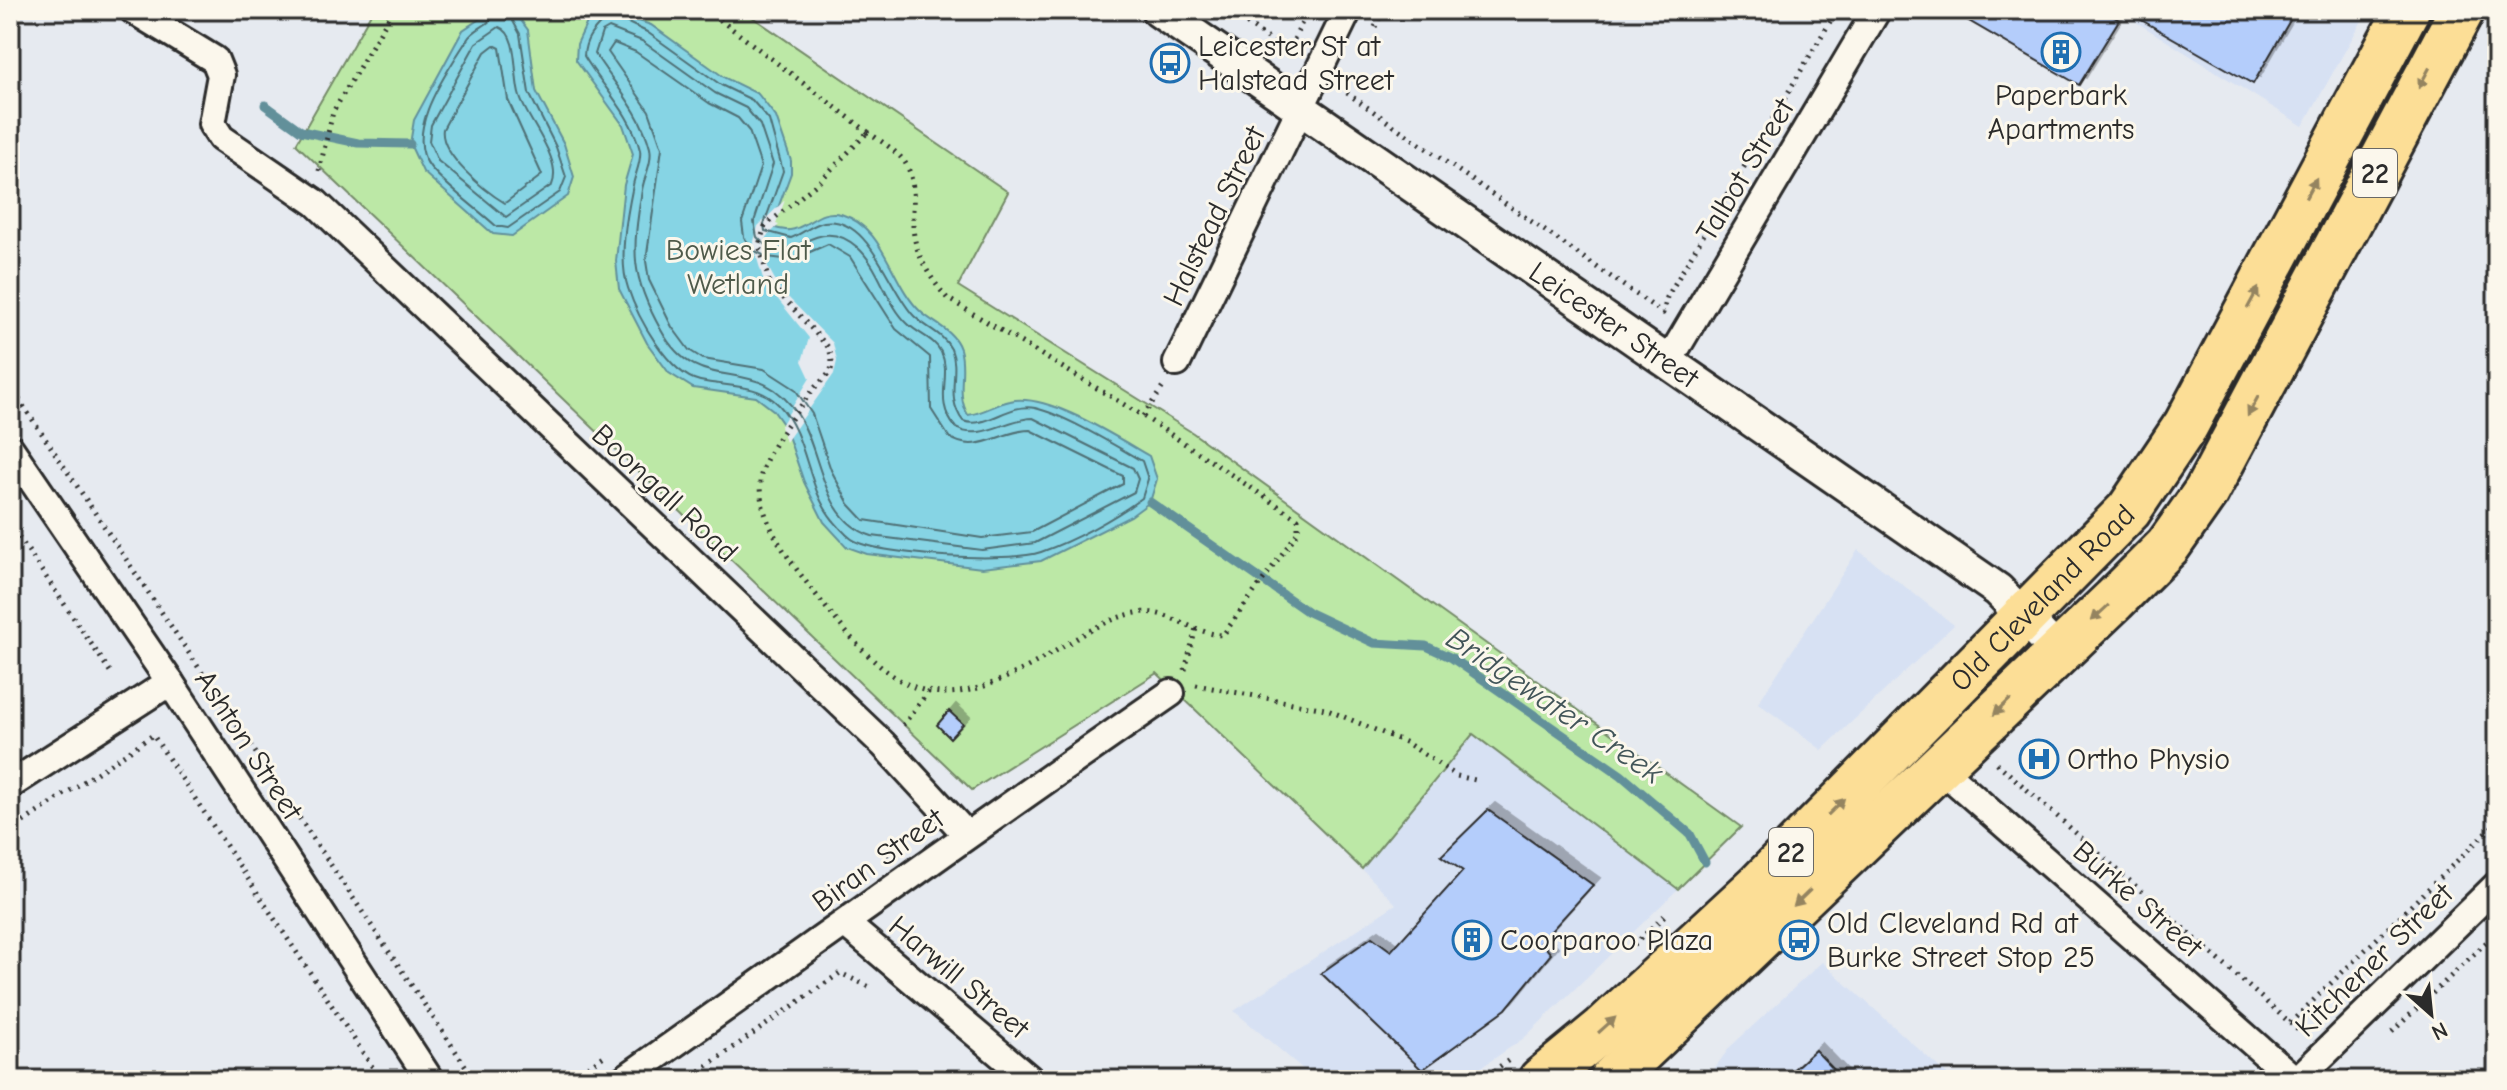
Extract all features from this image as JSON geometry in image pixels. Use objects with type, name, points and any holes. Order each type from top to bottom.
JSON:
[{"type":"highway","name":"Old Cleveland Road","points":[[1541,1080],[1603,1029],[1740,903],[2129,510],[2165,460],[2407,10]]},
{"type":"highway","name":"Old Cleveland Road","points":[[1611,1080],[1652,1061],[1939,767],[2153,561],[2187,522],[2230,449],[2462,10]]},
{"type":"street","name":"Boongall Road","points":[[133,10],[215,60],[221,75],[212,124],[221,138],[316,203],[883,744],[966,834]]},
{"type":"street","name":"Leicester Street","points":[[1158,10],[1998,590],[2059,653]]},
{"type":"street","name":"Halstead Street","points":[[1177,363],[1348,10]]},
{"type":"street","name":"Talbot Street","points":[[1668,362],[1877,10]]},
{"type":"street","name":"Ashton Street","points":[[10,448],[170,682],[430,1080]]},
{"type":"street","points":[[10,785],[170,682]]},
{"type":"street","name":"Biran Street","points":[[623,1080],[846,924],[966,834],[1171,693]]},
{"type":"street","name":"Burke Street","points":[[1939,767],[2296,1080]]},
{"type":"street","name":"Kitchener Street","points":[[2296,1080],[2497,885]]},
{"type":"street","name":"Harwill Street","points":[[846,924],[1031,1080]]},
{"type":"path","points":[[323,150],[329,121],[393,10]]},
{"type":"path","points":[[707,10],[868,132],[904,161],[913,181],[913,230],[919,256],[933,282],[947,298],[1143,416],[1298,519],[1298,532],[1223,635],[1149,611],[1133,613],[1089,631],[1011,678],[984,688],[929,691],[906,686],[876,666],[808,584],[781,544],[764,510],[759,483],[763,462],[815,387],[830,371],[832,359],[829,348],[769,282],[759,245],[765,226],[852,152],[868,132]]},
{"type":"path","points":[[1227,10],[1288,52],[1308,10]]},
{"type":"path","points":[[1344,91],[1663,313],[1667,297],[1837,10]]},
{"type":"path","points":[[1143,416],[1177,363]]},
{"type":"path","points":[[10,386],[475,1080]]},
{"type":"path","points":[[10,524],[113,676]]},
{"type":"path","points":[[1196,628],[1182,683],[1325,709],[1407,743],[1457,776],[1480,781]]},
{"type":"path","points":[[883,744],[905,724],[929,691]]},
{"type":"path","points":[[10,831],[153,735],[381,1080]]},
{"type":"path","points":[[1996,762],[2299,1031]]},
{"type":"path","points":[[2290,1023],[2497,822]]},
{"type":"path","points":[[2390,1033],[2497,932]]},
{"type":"path","points":[[687,1080],[840,973],[867,983],[879,993]]},
{"type":"path","points":[[2356,1080],[2346,1072],[2357,1062]]},
{"type":"path","points":[[1480,1080],[1490,1073],[1493,1080]]},
{"type":"shaded area","points":[[2117,10],[2368,10],[2303,126]]},
{"type":"shaded area","points":[[1858,550],[1954,625],[1822,750],[1758,703]]},
{"type":"shaded area","points":[[1473,734],[1678,889],[1524,1038],[1463,1080],[1316,1080],[1234,1011],[1396,904],[1362,869]]},
{"type":"shaded area","points":[[1822,962],[1953,1080],[1706,1080],[1730,1047]]},
{"type":"green space","name":"Bowies Flat Wetland","points":[[373,10],[742,10],[1008,192],[958,286],[1193,433],[1741,827],[1678,889],[1473,734],[1362,869],[1157,673],[972,790],[296,144]]},
{"type":"water","points":[[513,10],[528,30],[536,91],[564,144],[574,177],[568,196],[512,236],[493,234],[423,172],[410,144],[414,120],[463,30],[490,12]]},
{"type":"water","points":[[607,10],[651,25],[725,78],[758,94],[776,117],[791,161],[791,173],[771,227],[790,230],[833,213],[856,221],[868,231],[911,300],[957,342],[962,358],[962,399],[968,415],[1005,402],[1025,400],[1062,409],[1081,418],[1149,456],[1157,479],[1150,502],[1131,516],[1041,561],[982,568],[867,554],[847,547],[824,522],[804,482],[785,427],[773,410],[756,397],[693,388],[669,373],[647,343],[619,289],[616,261],[624,185],[633,154],[623,125],[576,60],[577,44],[589,18]]},
{"type":"pier","points":[[785,200],[776,224],[779,225],[766,237],[768,267],[780,289],[833,343],[837,361],[834,374],[786,442],[780,427],[810,378],[802,361],[809,338],[764,282],[753,245],[758,226]]},
{"type":"building","name":"Paperbark Apartments","points":[[1950,10],[2103,10],[2119,20],[2079,85]]},
{"type":"building","points":[[2124,10],[2296,10],[2253,84]]},
{"type":"building","points":[[949,711],[963,724],[950,738],[937,725]]},
{"type":"building","name":"Coorparoo Plaza","points":[[1488,810],[1593,885],[1541,942],[1551,954],[1506,1009],[1422,1070],[1321,973],[1372,937],[1391,951],[1463,871],[1441,856]]},
{"type":"building","points":[[1815,1050],[1844,1080],[1782,1080]]},
{"type":"waterway","points":[[265,105],[301,131],[358,143],[410,144]]},
{"type":"waterway","name":"Bridgewater Creek","points":[[1150,502],[1308,612],[1374,643],[1426,646],[1452,658],[1621,775],[1690,834],[1705,862]]},
{"type":"place","name":"Paperbark Apartments","points":[[2061,52]]},
{"type":"place","name":"Leicester St at Halstead Street","points":[[1170,63]]},
{"type":"place","name":"Ortho Physio","points":[[2039,759]]},
{"type":"place","name":"Coorparoo Plaza","points":[[1472,940]]},
{"type":"place","name":"Old Cleveland Rd at Burke Street Stop 25","points":[[1799,940]]}]
